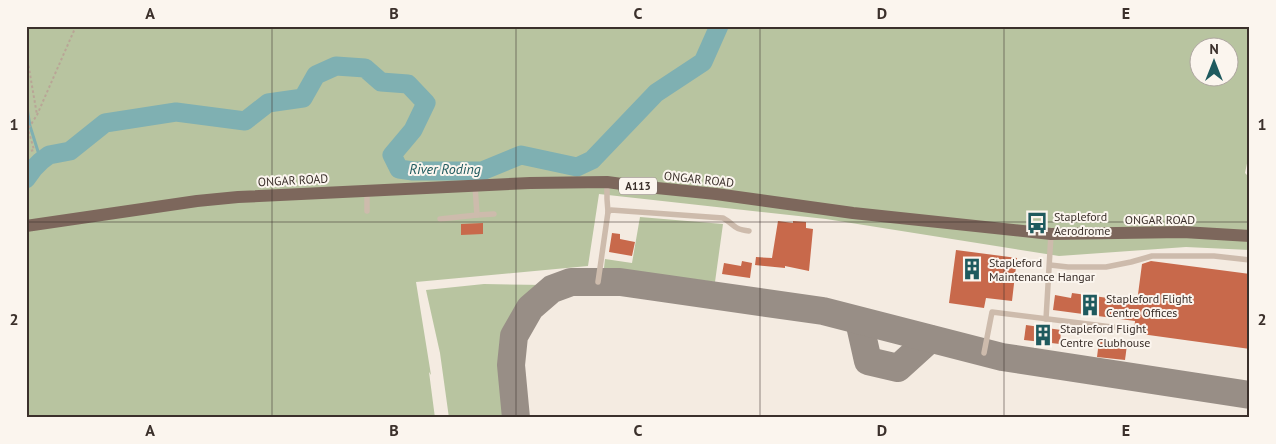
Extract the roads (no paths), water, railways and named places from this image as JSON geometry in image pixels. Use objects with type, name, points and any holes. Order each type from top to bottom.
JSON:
[{"type":"main road","name":"ONGAR ROAD","points":[[26,226],[238,196],[530,183],[607,182],[716,194],[853,213],[1051,234],[1182,232],[1250,236]]},
{"type":"lane","points":[[598,282],[608,212],[606,200],[607,182]]},
{"type":"lane","points":[[475,186],[477,215]]},
{"type":"lane","points":[[367,190],[367,211]]},
{"type":"lane","points":[[608,212],[611,210],[723,218],[728,220],[738,230],[749,231]]},
{"type":"lane","points":[[440,219],[494,214]]},
{"type":"lane","points":[[1046,319],[1051,234]]},
{"type":"lane","points":[[1050,265],[1106,267],[1152,256],[1214,256],[1250,260]]},
{"type":"lane","points":[[984,353],[992,312],[1128,329]]},
{"type":"waterway","name":"River Roding","points":[[26,179],[34,168],[49,155],[70,151],[105,123],[176,112],[245,121],[268,103],[303,98],[316,75],[336,66],[365,68],[381,82],[408,84],[426,103],[413,130],[392,155],[399,169],[413,171],[482,171],[521,155],[577,167],[592,160],[656,93],[703,62],[719,26]]},
{"type":"waterway","points":[[26,102],[30,126],[41,161]]},
{"type":"place","name":"Stapleford Aerodrome","points":[[1037,223]]},
{"type":"place","name":"Stapleford Maintenance Hangar","points":[[972,269]]},
{"type":"place","name":"Stapleford Flight Centre Offices","points":[[1090,305]]},
{"type":"place","name":"Stapleford Flight Centre Clubhouse","points":[[1043,335]]}]
